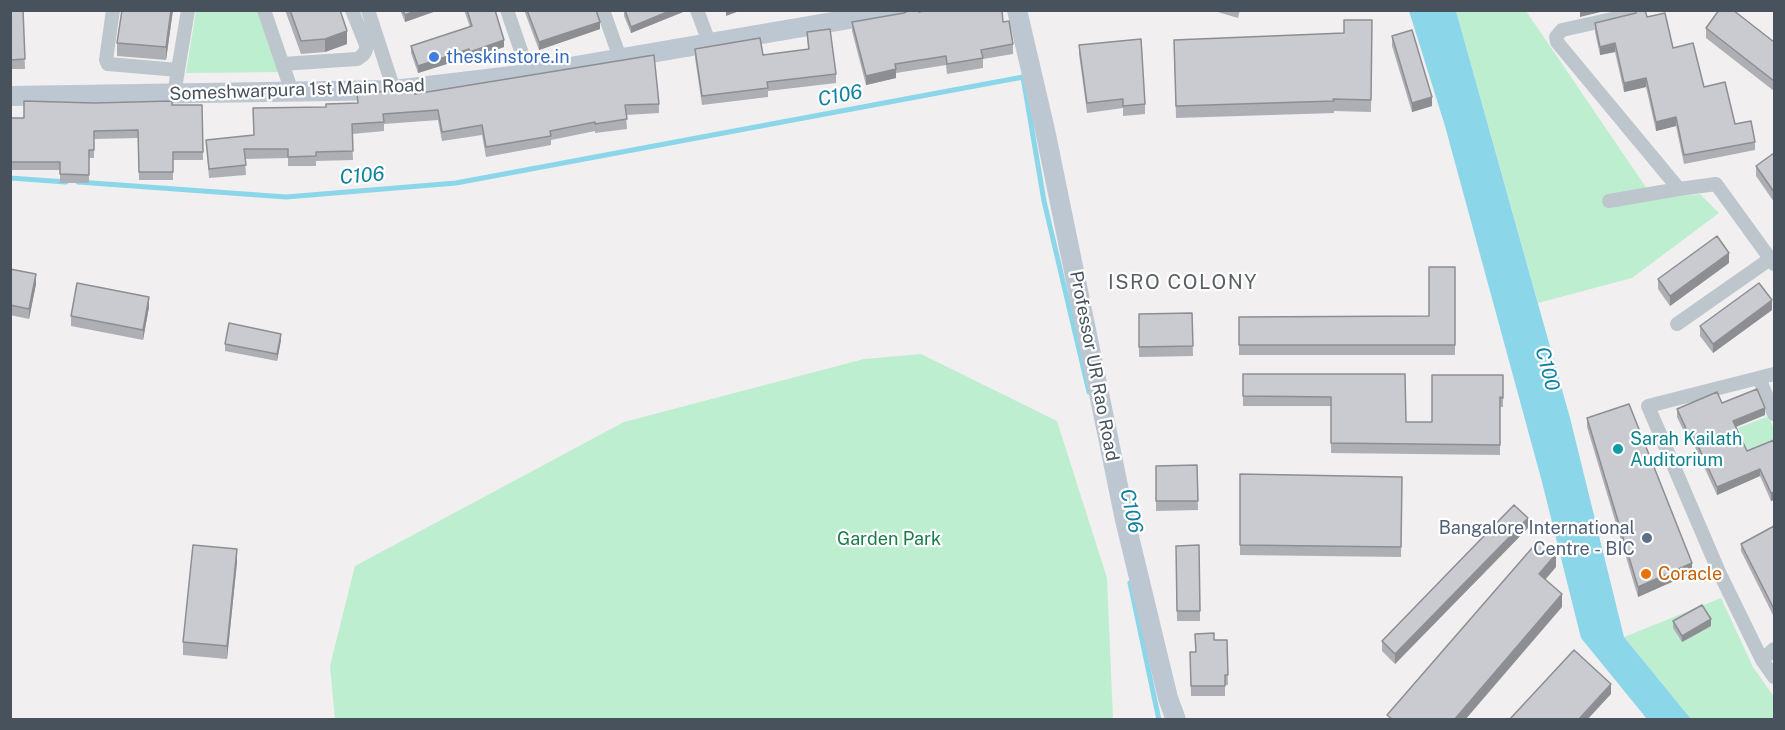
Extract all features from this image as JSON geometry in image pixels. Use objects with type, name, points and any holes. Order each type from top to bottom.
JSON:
[{"type":"street","points":[[114,10],[106,60],[108,64],[178,70]]},
{"type":"street","points":[[174,94],[188,10]]},
{"type":"street","points":[[264,10],[292,92]]},
{"type":"street","points":[[282,64],[362,57],[366,45],[352,10]]},
{"type":"street","points":[[368,10],[394,90]]},
{"type":"street","points":[[507,10],[529,74]]},
{"type":"street","points":[[603,10],[620,58]]},
{"type":"street","points":[[698,10],[709,42]]},
{"type":"street","name":"Someshwarpura 1st Main Road","points":[[10,96],[394,90],[529,74],[709,42],[815,17],[902,10]]},
{"type":"street","name":"Professor UR Rao Road","points":[[1017,10],[1039,99],[1125,520],[1176,720]]},
{"type":"street","points":[[1630,15],[1562,30],[1556,37],[1557,42],[1679,189]]},
{"type":"street","points":[[1609,201],[1716,184],[1772,261],[1677,324]]},
{"type":"street","points":[[1774,374],[1648,406],[1719,572],[1762,660],[1774,677]]},
{"type":"street","points":[[1759,378],[1774,414]]},
{"type":"street","points":[[1762,660],[1774,649]]},
{"type":"green space","points":[[196,11],[257,11],[279,72],[186,73]]},
{"type":"green space","points":[[1456,11],[1526,11],[1654,199],[1700,194],[1719,213],[1632,278],[1538,303]]},
{"type":"green space","name":"Garden Park","points":[[921,354],[1057,421],[1107,578],[1113,719],[335,719],[330,666],[355,566],[624,422],[864,359]]},
{"type":"green space","points":[[1769,416],[1774,430],[1774,445],[1749,455],[1738,428]]},
{"type":"green space","points":[[1721,598],[1753,667],[1774,697],[1774,719],[1691,719],[1624,637]]},
{"type":"water","name":"C100","points":[[1409,11],[1456,11],[1570,418],[1624,637],[1691,719],[1647,719],[1581,638],[1542,482],[1445,126]]},
{"type":"building","points":[[10,10],[23,10],[25,59],[10,60]]},
{"type":"building","points":[[122,10],[171,10],[166,47],[117,43]]},
{"type":"building","points":[[290,10],[340,10],[347,31],[325,39],[301,41]]},
{"type":"building","points":[[403,10],[418,10],[405,15]]},
{"type":"building","points":[[467,10],[495,10],[504,40],[418,66],[411,46],[472,26]]},
{"type":"building","points":[[527,10],[596,10],[600,22],[539,42]]},
{"type":"building","points":[[625,10],[672,10],[631,27]]},
{"type":"building","points":[[919,10],[919,12],[1002,10],[1003,22],[1009,21],[1013,44],[981,50],[983,58],[947,64],[946,56],[895,64],[896,69],[866,76],[852,22]]},
{"type":"building","points":[[1637,10],[1645,10],[1647,17],[1665,13],[1673,48],[1693,43],[1704,87],[1725,82],[1735,124],[1751,121],[1755,142],[1684,155],[1676,117],[1656,122],[1646,78],[1624,83],[1615,43],[1600,47],[1595,23],[1636,13]]},
{"type":"building","points":[[1719,10],[1733,10],[1774,42],[1774,81],[1706,28]]},
{"type":"building","points":[[1344,20],[1372,20],[1371,100],[1333,99],[1334,101],[1176,106],[1174,40],[1344,33]]},
{"type":"building","points":[[830,29],[836,74],[767,82],[768,88],[702,96],[695,49],[760,38],[763,55],[809,49],[807,32]]},
{"type":"building","points":[[1412,30],[1432,97],[1412,103],[1392,36]]},
{"type":"building","points":[[1141,39],[1145,104],[1123,106],[1123,99],[1087,103],[1079,45]]},
{"type":"building","points":[[654,55],[659,104],[625,105],[627,119],[595,124],[595,122],[550,131],[551,136],[486,147],[482,125],[442,132],[438,110],[383,114],[384,122],[352,124],[353,151],[316,152],[316,156],[288,157],[288,149],[244,149],[246,165],[209,169],[206,140],[254,135],[253,108],[326,107],[326,104],[358,103],[357,93],[414,90],[415,94]]},
{"type":"building","points":[[24,101],[94,103],[172,101],[172,105],[202,105],[203,152],[173,152],[173,172],[139,172],[138,130],[94,131],[94,150],[89,150],[89,175],[60,174],[60,162],[10,162],[10,118],[24,118]]},
{"type":"building","points":[[1774,153],[1774,192],[1756,166]]},
{"type":"building","points":[[1717,236],[1729,253],[1670,296],[1658,279]]},
{"type":"building","points":[[1429,267],[1455,267],[1455,345],[1239,345],[1239,317],[1429,316]]},
{"type":"building","points":[[10,269],[36,274],[29,309],[10,305]]},
{"type":"building","points":[[77,283],[149,297],[143,330],[71,316]]},
{"type":"building","points":[[1759,283],[1772,300],[1713,344],[1700,326]]},
{"type":"building","points":[[1192,313],[1193,346],[1139,347],[1139,314]]},
{"type":"building","points":[[229,323],[281,334],[277,354],[225,344]]},
{"type":"building","points":[[1243,374],[1405,374],[1406,422],[1432,422],[1432,375],[1503,375],[1503,398],[1500,397],[1500,445],[1331,443],[1331,397],[1243,396]]},
{"type":"building","points":[[1757,389],[1765,408],[1733,421],[1747,451],[1774,440],[1774,492],[1771,493],[1760,469],[1717,487],[1693,435],[1690,437],[1677,409],[1717,392],[1722,403]]},
{"type":"building","points":[[1629,404],[1692,563],[1638,587],[1587,418]]},
{"type":"building","points":[[1197,465],[1198,501],[1156,501],[1156,466]]},
{"type":"building","points":[[1240,474],[1402,477],[1401,547],[1240,545]]},
{"type":"building","points":[[1514,505],[1528,518],[1395,654],[1382,641]]},
{"type":"building","points":[[1774,526],[1774,609],[1741,544]]},
{"type":"building","points":[[1539,540],[1556,554],[1539,574],[1562,594],[1454,720],[1393,720],[1387,715]]},
{"type":"building","points":[[193,545],[237,549],[227,646],[183,642]]},
{"type":"building","points":[[1199,545],[1200,611],[1177,611],[1176,546]]},
{"type":"building","points":[[1702,605],[1711,619],[1682,636],[1673,621]]},
{"type":"building","points":[[1214,633],[1214,640],[1227,640],[1228,675],[1225,675],[1225,686],[1191,686],[1190,652],[1196,652],[1195,634]]},
{"type":"building","points":[[1574,650],[1611,684],[1578,720],[1509,720]]},
{"type":"waterway","name":"C106","points":[[78,182],[286,197],[456,183],[1023,77],[1044,201],[1089,392]]},
{"type":"waterway","name":"C106","points":[[10,178],[66,182]]},
{"type":"waterway","name":"C106","points":[[1130,583],[1159,720]]},
{"type":"place","name":"theskinstore.in","points":[[434,57]]},
{"type":"place","name":"Sarah Kailath Auditorium","points":[[1618,449]]},
{"type":"place","name":"Bangalore International Centre - BIC","points":[[1647,538]]},
{"type":"place","name":"Coracle","points":[[1646,574]]},
{"type":"district","name":"ISRO COLONY","points":[[1183,283]]}]
